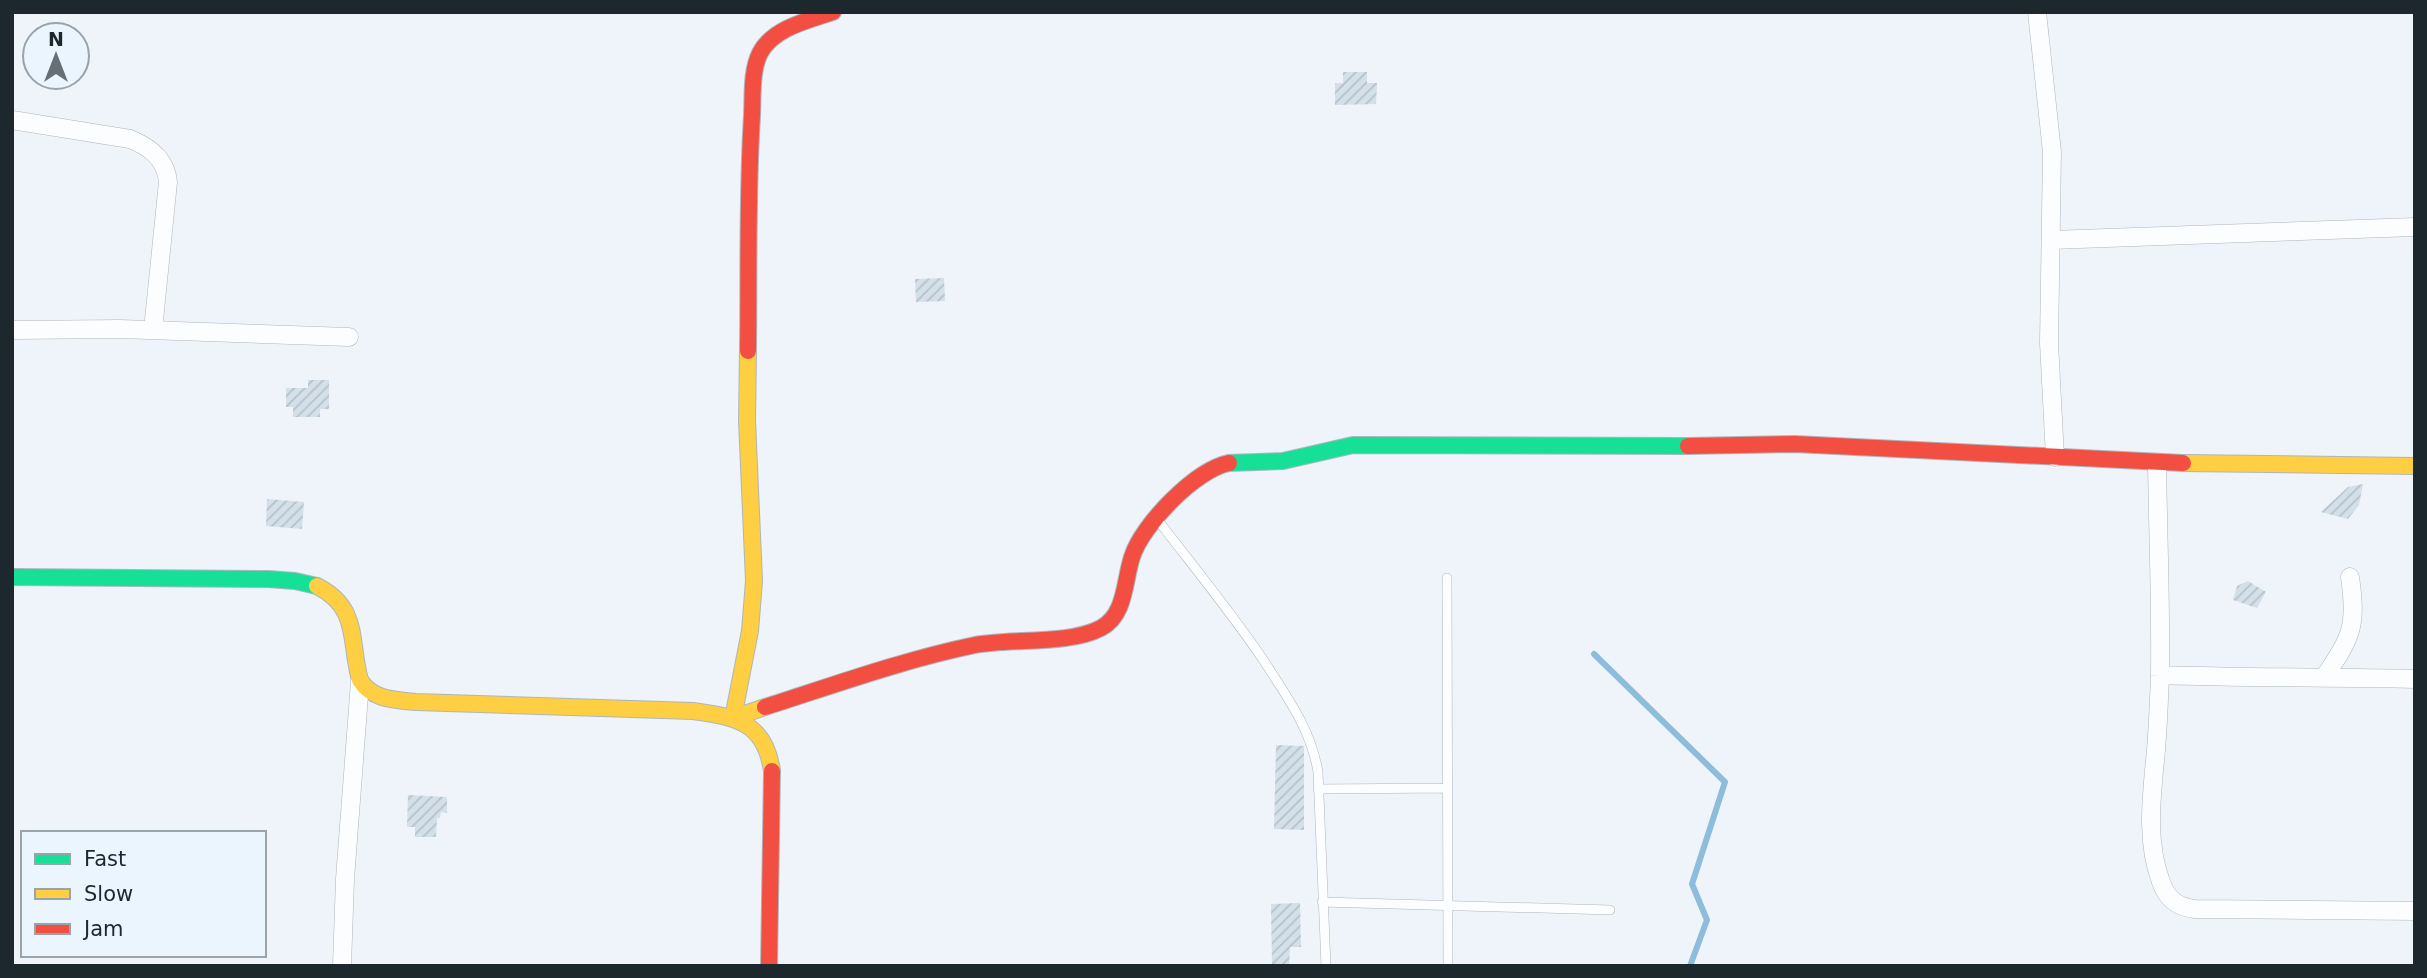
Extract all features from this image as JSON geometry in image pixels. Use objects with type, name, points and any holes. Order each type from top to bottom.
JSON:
[{"type":"street","points":[[733,718],[750,631],[754,581],[747,420],[750,149],[755,68],[761,51],[775,37],[795,25],[833,12]]},
{"type":"street","points":[[2037,12],[2052,152],[2049,343],[2055,457]]},
{"type":"street","points":[[12,120],[130,139],[144,144],[161,159],[168,182],[153,330]]},
{"type":"street","points":[[2051,240],[2415,227]]},
{"type":"street","points":[[12,330],[153,330],[349,337]]},
{"type":"street","points":[[733,718],[927,656],[1003,640],[1071,636],[1105,626],[1118,611],[1137,544],[1156,518],[1202,475],[1223,464],[1238,461],[1280,462],[1332,447],[1353,445],[1630,447],[1795,444],[2157,463],[2415,466]]},
{"type":"street","points":[[2157,463],[2160,675],[2150,803],[2158,873],[2170,899],[2186,908],[2208,910],[2415,911]]},
{"type":"street","points":[[12,577],[274,580],[311,584],[342,603],[351,617],[360,681],[345,879],[342,966]]},
{"type":"street","points":[[2325,676],[2351,636],[2353,610],[2350,577]]},
{"type":"street","points":[[2160,675],[2415,678]]},
{"type":"street","points":[[360,681],[364,690],[375,695],[411,700],[693,711],[733,718],[761,734],[771,758],[773,808],[769,966]]},
{"type":"lane","points":[[1156,518],[1238,624],[1302,720],[1315,754],[1326,966]]},
{"type":"lane","points":[[1447,578],[1448,966]]},
{"type":"lane","points":[[1318,789],[1448,788]]},
{"type":"lane","points":[[1322,902],[1610,910]]},
{"type":"building","points":[[1343,72],[1367,72],[1367,83],[1377,83],[1376,104],[1335,105],[1335,83],[1343,83]]},
{"type":"building","points":[[944,278],[945,301],[916,302],[915,279]]},
{"type":"building","points":[[308,380],[329,380],[329,409],[320,409],[320,417],[293,417],[293,407],[286,407],[286,388],[308,388]]},
{"type":"building","points":[[2363,484],[2359,505],[2348,519],[2321,512],[2348,487]]},
{"type":"building","points":[[267,499],[304,502],[302,529],[266,526]]},
{"type":"building","points":[[2248,581],[2266,592],[2257,608],[2233,600],[2237,586]]},
{"type":"building","points":[[1276,745],[1304,746],[1304,830],[1274,829]]},
{"type":"building","points":[[408,795],[447,797],[447,813],[441,812],[440,818],[437,818],[436,837],[415,837],[415,827],[407,827]]},
{"type":"building","points":[[1300,903],[1301,947],[1290,947],[1289,966],[1272,966],[1271,904]]},
{"type":"waterway","points":[[1594,654],[1725,782],[1692,884],[1707,920],[1690,966]]},
{"type":"traffic: fast","points":[[1229,463],[1283,461],[1353,445],[1688,446]]},
{"type":"traffic: fast","points":[[12,577],[268,579],[317,586]]},
{"type":"traffic: slow","points":[[748,351],[747,420],[754,581],[750,631],[733,718],[765,707]]},
{"type":"traffic: slow","points":[[2183,463],[2415,466]]},
{"type":"traffic: slow","points":[[317,586],[331,595],[347,615],[360,680],[377,695],[416,702],[708,713],[735,720],[755,732],[763,742],[772,771]]},
{"type":"traffic: jam","points":[[748,351],[749,175],[755,68],[766,44],[782,31],[833,12]]},
{"type":"traffic: jam","points":[[1688,446],[1795,444],[2183,463]]},
{"type":"traffic: jam","points":[[765,707],[948,651],[990,643],[1073,637],[1101,628],[1109,622],[1120,606],[1132,557],[1158,515],[1201,476],[1229,463]]},
{"type":"traffic: jam","points":[[769,966],[772,771]]}]
